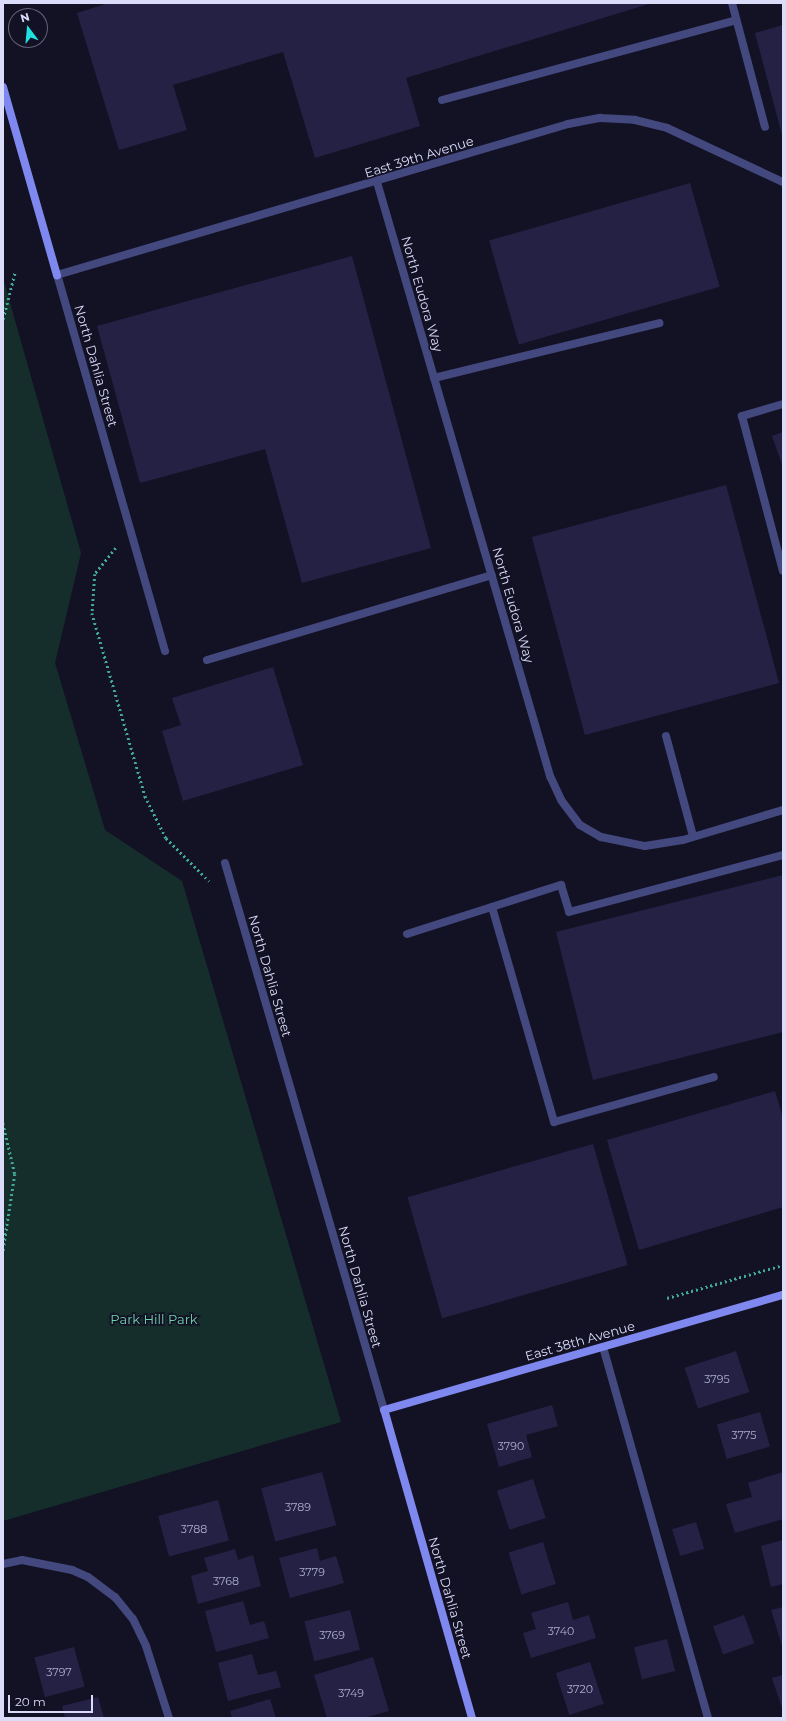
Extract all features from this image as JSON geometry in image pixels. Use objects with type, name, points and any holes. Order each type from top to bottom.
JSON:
[{"type":"street","points":[[732,3],[765,127]]},
{"type":"street","points":[[442,100],[736,20]]},
{"type":"street","name":"North Dahlia Street","points":[[3,88],[165,652]]},
{"type":"street","name":"East 39th Avenue","points":[[57,275],[377,182],[568,124],[600,118],[634,120],[667,128],[783,182]]},
{"type":"street","name":"North Eudora Way","points":[[377,182],[550,776],[561,800],[580,825],[624,844],[645,846],[693,836],[783,810]]},
{"type":"street","points":[[434,378],[659,323]]},
{"type":"street","points":[[783,404],[742,416],[781,552],[783,571]]},
{"type":"street","points":[[207,660],[492,575]]},
{"type":"street","points":[[666,736],[693,836]]},
{"type":"street","points":[[407,934],[561,885],[569,912],[783,855]]},
{"type":"street","name":"North Dahlia Street","points":[[225,862],[472,1718]]},
{"type":"street","points":[[492,906],[554,1122],[714,1077]]},
{"type":"street","name":"East 38th Avenue","points":[[384,1410],[783,1295]]},
{"type":"street","points":[[603,1347],[708,1718]]},
{"type":"street","points":[[3,1564],[22,1560],[72,1570],[88,1577],[115,1597],[133,1619],[146,1646],[169,1718]]},
{"type":"path","points":[[3,319],[15,272]]},
{"type":"path","points":[[130,530],[95,574],[92,613],[145,796],[166,838],[238,910]]},
{"type":"path","points":[[3,1123],[15,1174],[3,1252]]},
{"type":"path","points":[[667,1298],[783,1265]]},
{"type":"green space","name":"Park Hill Park","points":[[3,278],[81,553],[55,663],[105,830],[182,881],[341,1422],[3,1521]]},
{"type":"building","points":[[109,3],[652,3],[406,78],[420,126],[315,158],[283,52],[173,85],[187,130],[119,150],[77,13]]},
{"type":"building","points":[[783,25],[783,135],[782,135],[755,33]]},
{"type":"building","points":[[690,183],[720,287],[519,344],[489,241]]},
{"type":"building","points":[[352,256],[431,548],[302,583],[265,449],[140,483],[97,326]]},
{"type":"building","points":[[783,432],[783,467],[772,436]]},
{"type":"building","points":[[726,485],[779,683],[585,735],[532,537]]},
{"type":"building","points":[[273,667],[303,765],[183,801],[162,731],[181,725],[172,698]]},
{"type":"building","points":[[783,875],[783,1032],[593,1080],[556,932]]},
{"type":"building","points":[[775,1091],[783,1118],[783,1207],[639,1250],[607,1140]]},
{"type":"building","points":[[593,1144],[628,1265],[442,1318],[407,1197]]},
{"type":"building","points":[[736,1351],[749,1392],[698,1409],[685,1368]]},
{"type":"building","points":[[552,1405],[558,1426],[526,1435],[532,1457],[499,1467],[487,1424]]},
{"type":"building","points":[[760,1412],[770,1447],[727,1459],[717,1424]]},
{"type":"building","points":[[322,1472],[336,1525],[275,1541],[261,1488]]},
{"type":"building","points":[[783,1472],[783,1519],[735,1533],[726,1504],[752,1497],[748,1483]]},
{"type":"building","points":[[533,1479],[546,1518],[510,1530],[497,1491]]},
{"type":"building","points":[[218,1500],[229,1541],[169,1557],[158,1516]]},
{"type":"building","points":[[696,1522],[704,1549],[680,1556],[672,1529]]},
{"type":"building","points":[[783,1540],[783,1584],[771,1587],[761,1546]]},
{"type":"building","points":[[543,1542],[556,1584],[521,1595],[509,1553]]},
{"type":"building","points":[[317,1548],[320,1561],[336,1556],[344,1583],[290,1598],[279,1558]]},
{"type":"building","points":[[235,1549],[238,1560],[253,1555],[261,1586],[198,1604],[191,1576],[208,1571],[204,1558]]},
{"type":"building","points":[[243,1601],[250,1625],[264,1621],[269,1638],[216,1652],[205,1611]]},
{"type":"building","points":[[568,1602],[573,1620],[589,1615],[596,1638],[531,1658],[523,1633],[536,1629],[531,1613]]},
{"type":"building","points":[[783,1607],[783,1649],[771,1610]]},
{"type":"building","points":[[350,1610],[360,1650],[314,1661],[304,1621]]},
{"type":"building","points":[[744,1615],[754,1643],[723,1654],[713,1626]]},
{"type":"building","points":[[667,1639],[675,1671],[642,1679],[634,1647]]},
{"type":"building","points":[[74,1647],[85,1687],[45,1697],[34,1658]]},
{"type":"building","points":[[252,1654],[258,1675],[276,1671],[281,1687],[228,1701],[218,1663]]},
{"type":"building","points":[[373,1657],[389,1711],[364,1718],[327,1718],[314,1675]]},
{"type":"building","points":[[590,1662],[604,1704],[569,1715],[556,1673]]},
{"type":"building","points":[[783,1675],[783,1711],[772,1678]]},
{"type":"building","points":[[98,1697],[104,1718],[65,1718],[62,1706]]},
{"type":"building","points":[[270,1699],[276,1718],[232,1718],[230,1711]]}]
